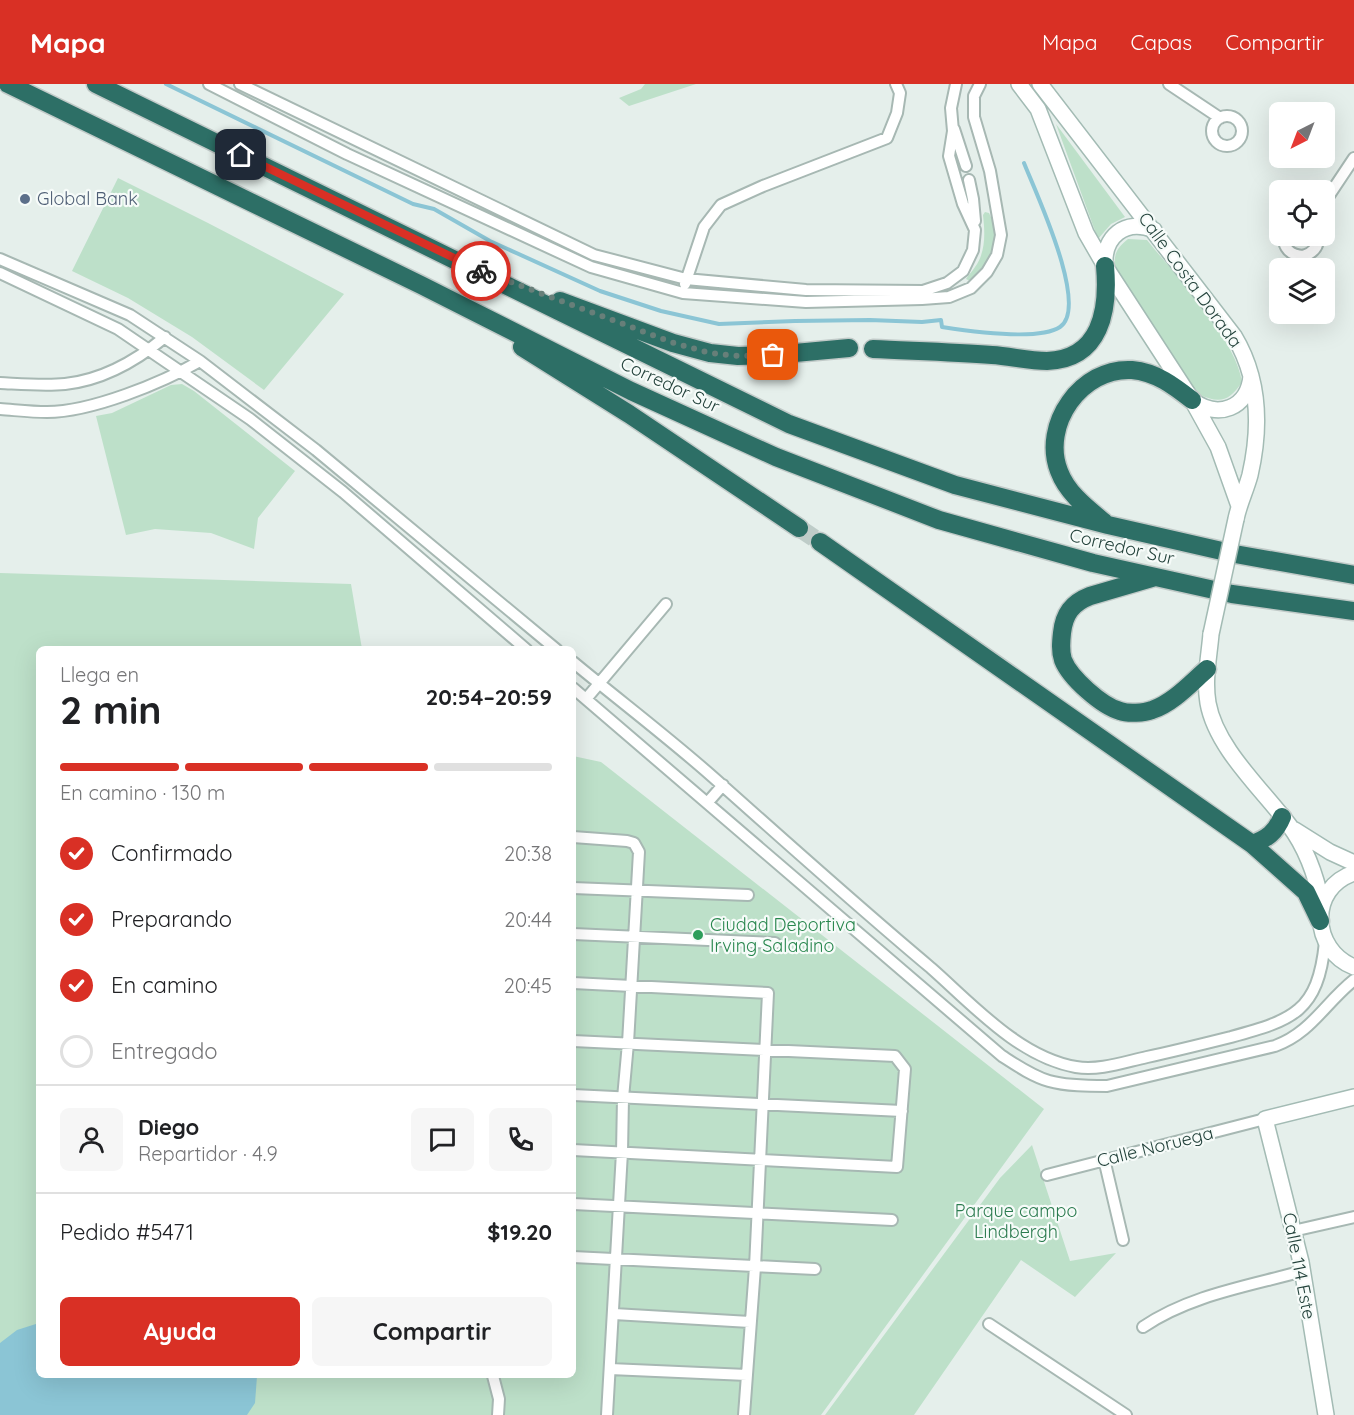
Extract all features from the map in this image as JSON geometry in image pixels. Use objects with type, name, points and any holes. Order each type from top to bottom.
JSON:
[{"type":"highway","name":"Corredor Sur","points":[[9,84],[422,285],[631,391],[776,457],[939,520],[1093,563],[1232,594],[1354,612]]},
{"type":"highway","name":"Corredor Sur","points":[[96,84],[469,266],[646,356],[789,424],[955,485],[1108,525],[1235,554],[1354,575]]},
{"type":"highway","points":[[469,266],[674,343],[710,353],[738,356],[773,355],[849,348]]},
{"type":"highway","points":[[873,349],[996,355],[1035,361],[1066,358],[1088,344],[1100,327],[1107,298],[1106,267]]},
{"type":"highway","points":[[422,285],[629,414],[800,528]]},
{"type":"highway","points":[[1108,525],[1072,493],[1059,472],[1054,444],[1055,432],[1063,411],[1076,394],[1085,387],[1104,375],[1121,370],[1142,371],[1159,378],[1192,400]]},
{"type":"highway","points":[[820,542],[1252,844],[1306,892],[1321,913]]},
{"type":"highway","points":[[1157,577],[1090,596],[1071,607],[1063,622],[1060,646],[1063,661],[1079,684],[1120,711],[1152,711],[1173,698],[1207,669]]},
{"type":"highway","points":[[1252,844],[1268,837],[1286,821]]},
{"type":"main road","points":[[1019,84],[1038,109],[1086,233],[1192,400],[1218,447],[1238,512]]},
{"type":"main road","name":"Calle Costa Dorada","points":[[1040,84],[1234,336],[1250,368],[1256,394],[1256,437],[1250,475],[1238,512],[1211,634],[1206,680],[1208,704],[1216,726],[1229,750],[1286,821]]},
{"type":"main road","points":[[1106,267],[1107,246],[1115,234],[1126,227],[1133,226],[1154,230]]},
{"type":"main road","points":[[1192,400],[1206,409],[1214,410],[1222,410],[1237,404],[1250,384],[1250,368]]},
{"type":"main road","points":[[1286,821],[1330,852],[1354,863]]},
{"type":"main road","points":[[1286,821],[1311,863],[1325,942],[1338,958],[1354,967]]},
{"type":"main road","points":[[1321,913],[1328,892],[1337,882],[1354,873]]},
{"type":"main road","points":[[1265,1119],[1354,1097]]},
{"type":"main road","name":"Calle 114 Este","points":[[1265,1119],[1303,1271],[1326,1415]]},
{"type":"street","points":[[209,84],[347,154],[591,267],[683,293],[806,302],[949,297],[971,288],[987,272],[997,255],[1001,235],[990,171],[974,117],[974,96],[980,84]]},
{"type":"street","points":[[240,84],[594,255],[686,279],[806,290],[923,291],[947,283],[963,271],[973,250],[975,230],[969,180]]},
{"type":"street","points":[[683,293],[704,227],[720,205],[887,138],[897,113],[900,93],[896,84]]},
{"type":"street","points":[[956,84],[951,108],[953,126],[966,166]]},
{"type":"street","points":[[1169,84],[1220,118]]},
{"type":"street","points":[[953,126],[949,156],[963,204],[975,230]]},
{"type":"street","points":[[1335,186],[1354,158]]},
{"type":"street","points":[[1286,246],[1291,253],[1303,256],[1313,251],[1316,246]]},
{"type":"street","points":[[0,259],[130,315],[200,361],[316,450],[552,646]]},
{"type":"street","points":[[0,273],[118,330],[250,419],[343,492],[522,646]]},
{"type":"street","points":[[0,384],[64,384],[90,379],[110,372],[150,350],[165,337]]},
{"type":"street","points":[[0,409],[48,412],[86,407],[183,372],[200,361]]},
{"type":"street","points":[[586,699],[666,604]]},
{"type":"street","points":[[576,665],[723,785],[860,908],[1015,1041],[1048,1059],[1077,1067],[1104,1067],[1275,1025],[1297,1011],[1313,992],[1323,968],[1325,942]]},
{"type":"street","points":[[576,691],[1002,1056],[1026,1071],[1050,1081],[1107,1086],[1275,1046],[1308,1028],[1329,1003],[1354,981]]},
{"type":"street","points":[[708,802],[723,785]]},
{"type":"street","points":[[576,837],[627,840],[634,843],[639,852],[623,1098],[614,1314],[607,1415]]},
{"type":"street","points":[[576,888],[748,895]]},
{"type":"street","points":[[576,934],[775,943]]},
{"type":"street","points":[[576,983],[768,993],[755,1267],[744,1415]]},
{"type":"street","points":[[576,1041],[895,1056],[906,1069],[897,1167],[576,1150]]},
{"type":"street","points":[[576,1095],[902,1111]]},
{"type":"street","name":"Calle Noruega","points":[[1047,1175],[1265,1119]]},
{"type":"street","points":[[1104,1159],[1123,1240]]},
{"type":"street","points":[[576,1204],[892,1220]]},
{"type":"street","points":[[1293,1231],[1354,1217]]},
{"type":"street","points":[[576,1257],[815,1269]]},
{"type":"street","points":[[1143,1327],[1164,1313],[1196,1301],[1303,1271]]},
{"type":"street","points":[[614,1314],[750,1322]]},
{"type":"street","points":[[989,1324],[1126,1415]]},
{"type":"street","points":[[610,1369],[747,1375]]},
{"type":"street","points":[[494,1378],[499,1400],[498,1415]]},
{"type":"green space","points":[[645,84],[696,84],[629,106],[619,98],[641,89]]},
{"type":"green space","points":[[1056,124],[1125,217],[1111,224],[1098,239]]},
{"type":"green space","points":[[118,178],[344,294],[264,390],[192,337],[128,298],[72,271]]},
{"type":"green space","points":[[985,212],[989,213],[994,228],[993,251],[986,265],[976,278],[970,281],[966,279],[979,261],[983,249],[983,215]]},
{"type":"green space","points":[[1128,239],[1147,240],[1217,327],[1229,347],[1242,382],[1233,394],[1218,400],[1198,394],[1115,267],[1117,251]]},
{"type":"green space","points":[[182,384],[295,471],[258,518],[254,549],[211,533],[155,529],[126,535],[96,416],[112,413],[171,385]]},
{"type":"green space","name":"Ciudad Deportiva Irving Saladino","points":[[0,573],[351,584],[361,646],[36,646],[36,1378],[576,1378],[576,757],[601,762],[1044,1109],[821,1415],[0,1415]]},
{"type":"green space","name":"Parque campo Lindbergh","points":[[1032,1145],[1070,1261],[1116,1253],[1075,1297],[1021,1260],[914,1415],[825,1415],[1000,1178]]},
{"type":"water","points":[[36,1324],[36,1378],[257,1378],[255,1403],[247,1415],[0,1415],[0,1343],[17,1330]]},
{"type":"waterway","points":[[166,84],[413,204],[434,209],[490,241],[600,291],[661,311],[719,324],[941,320],[942,327],[1020,334],[1050,331],[1060,327],[1068,315],[1069,297],[1065,274],[1048,222],[1024,163]]},
{"type":"tunnel","points":[[799,528],[820,542]]},
{"type":"way so far","points":[[481,271],[674,343],[710,353],[738,356],[773,355]]},
{"type":"place","name":"Global Bank","points":[[25,199]]},
{"type":"place","name":"Ciudad Deportiva Irving Saladino","points":[[698,935]]},
{"type":"route","points":[[241,155],[481,271]]}]
